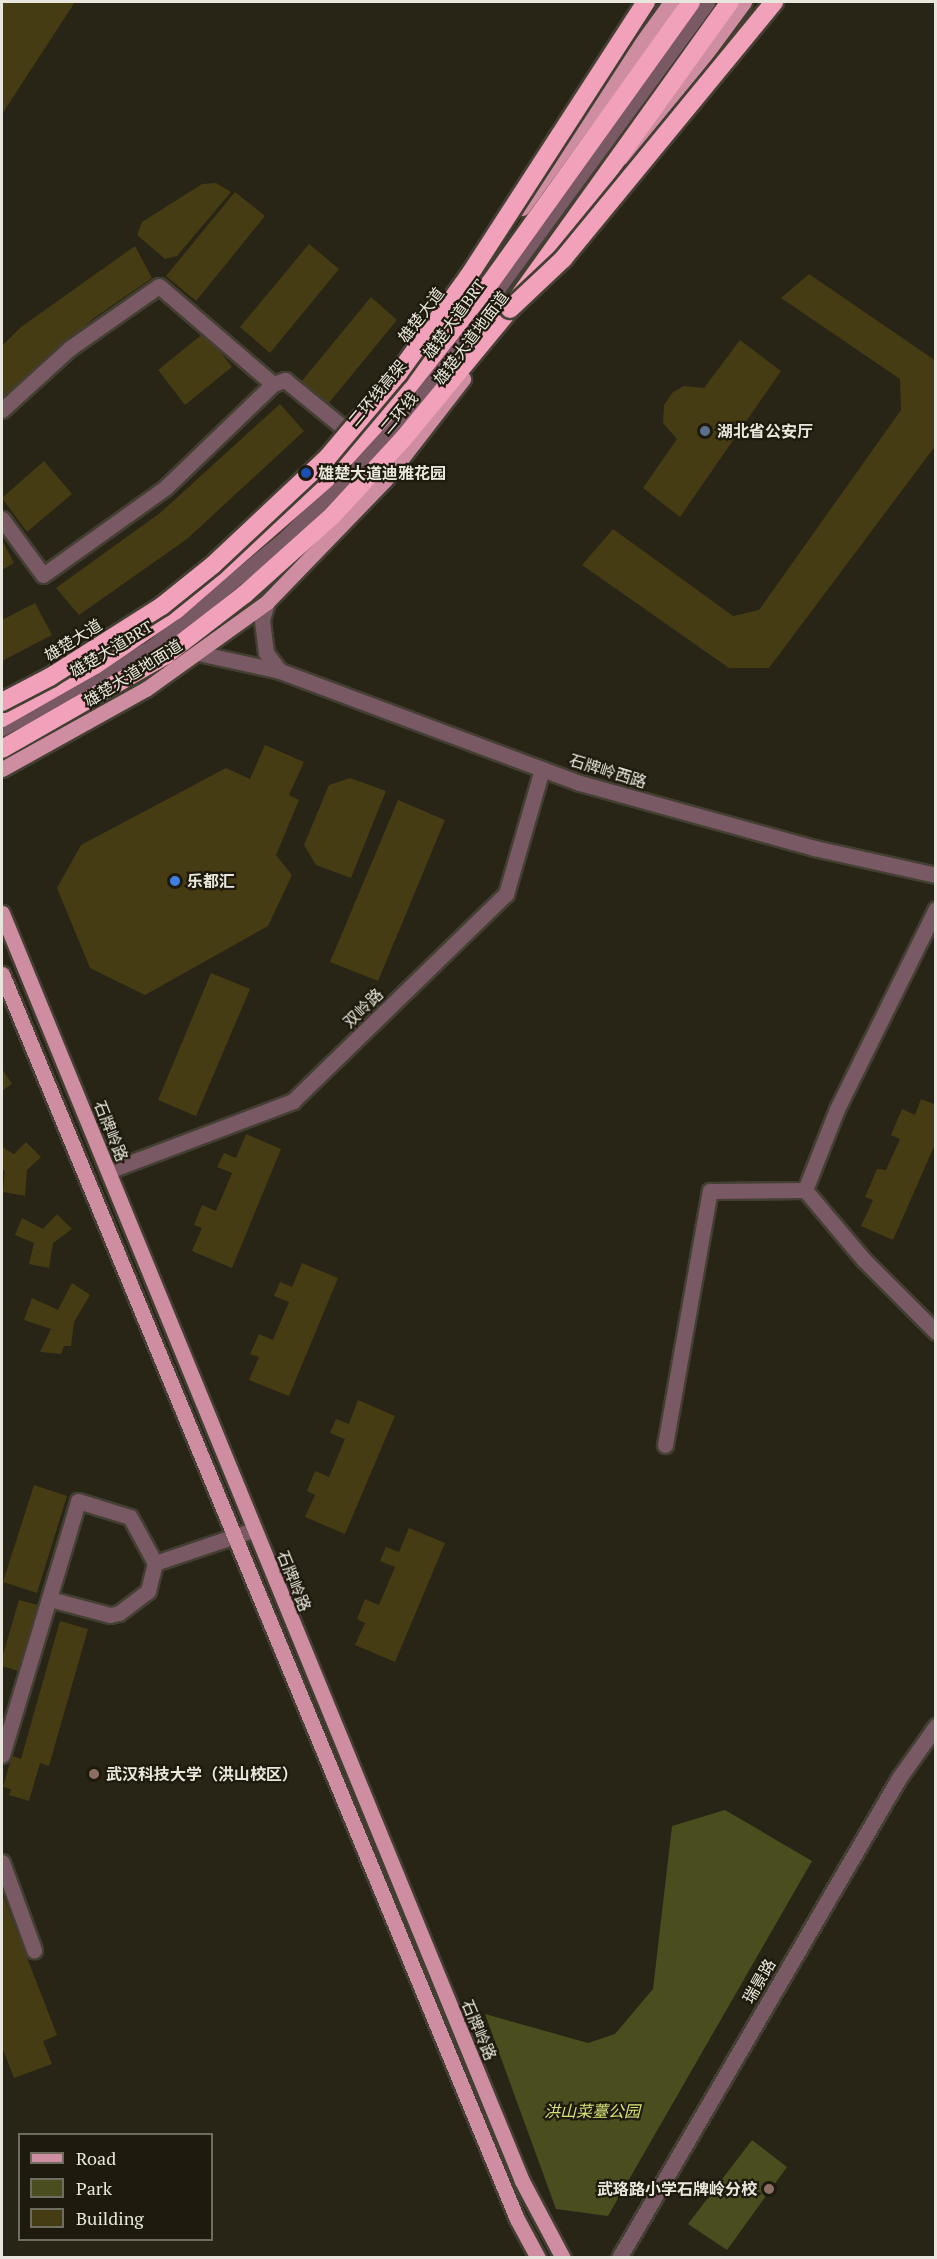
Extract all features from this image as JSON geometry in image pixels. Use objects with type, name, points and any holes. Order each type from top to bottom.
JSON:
[{"type":"highway","points":[[2,703],[162,606],[213,565],[328,457],[398,374],[468,277],[646,2]]},
{"type":"highway","name":"二环线高架","points":[[2,718],[96,665],[176,610],[326,479],[396,402],[490,284],[691,2]]},
{"type":"highway","name":"二环线","points":[[2,749],[166,655],[288,557],[332,516],[403,439],[510,309],[730,2]]},
{"type":"highway","points":[[510,309],[563,259],[774,2]]},
{"type":"main road","name":"雄楚大道","points":[[2,703],[123,631],[216,561],[350,433],[440,321],[671,2]]},
{"type":"main road","name":"雄楚大道地面道","points":[[2,769],[146,689],[267,602],[385,480],[744,2]]},
{"type":"main road","name":"石牌岭路","points":[[2,913],[253,1530],[522,2181],[563,2258]]},
{"type":"main road","points":[[2,974],[517,2219],[538,2258]]},
{"type":"street","name":"雄楚大道BRT","points":[[2,728],[92,683],[153,646],[283,540],[341,483],[424,389],[707,2]]},
{"type":"street","points":[[2,410],[70,348],[159,286],[273,384]]},
{"type":"street","points":[[2,519],[43,575],[165,488],[273,384],[285,380],[350,433]]},
{"type":"street","points":[[267,602],[262,620],[266,653],[280,671]]},
{"type":"street","name":"石牌岭西路","points":[[198,653],[280,671],[542,769],[814,848],[936,875]]},
{"type":"street","name":"双岭路","points":[[108,1171],[293,1101],[506,894],[542,769]]},
{"type":"street","points":[[805,1190],[837,1109],[936,909]]},
{"type":"street","points":[[805,1190],[864,1260],[936,1332]]},
{"type":"street","points":[[665,1445],[710,1191],[805,1190]]},
{"type":"street","points":[[2,1755],[78,1500],[130,1518],[155,1563],[148,1591],[119,1613],[110,1615],[50,1599]]},
{"type":"street","points":[[155,1563],[253,1530]]},
{"type":"street","name":"瑞景路","points":[[619,2258],[899,1778],[936,1726]]},
{"type":"street","points":[[2,1862],[34,1950]]},
{"type":"green space","name":"洪山菜薹公园","points":[[725,1810],[812,1861],[608,2216],[556,2209],[485,2014],[588,2043],[615,2034],[653,1989],[672,1826]]},
{"type":"green space","points":[[752,2140],[787,2167],[727,2250],[688,2224]]},
{"type":"building","points":[[4,2],[75,2],[2,114],[2,5]]},
{"type":"building","points":[[216,183],[231,192],[177,256],[165,259],[137,235],[142,222],[202,184]]},
{"type":"building","points":[[235,192],[265,216],[196,301],[166,276]]},
{"type":"building","points":[[309,244],[339,269],[270,353],[240,327]]},
{"type":"building","points":[[135,246],[152,278],[94,318],[2,397],[2,346],[21,327]]},
{"type":"building","points":[[809,274],[936,361],[936,445],[769,668],[729,668],[582,565],[613,529],[733,616],[759,610],[901,410],[900,379],[781,298]]},
{"type":"building","points":[[371,297],[397,320],[328,404],[301,382]]},
{"type":"building","points":[[205,332],[232,367],[185,405],[158,370]]},
{"type":"building","name":"湖北省公安厅","points":[[740,340],[781,371],[680,517],[643,488],[677,439],[663,423],[664,405],[673,392],[684,386],[704,388]]},
{"type":"building","points":[[280,404],[304,431],[187,539],[79,615],[56,588],[160,513]]},
{"type":"building","points":[[44,461],[72,494],[27,532],[2,498]]},
{"type":"building","points":[[2,540],[14,563],[2,570]]},
{"type":"building","points":[[35,603],[52,635],[2,661],[2,620]]},
{"type":"building","name":"乐都汇","points":[[265,745],[304,762],[289,795],[299,800],[276,855],[292,875],[268,926],[145,995],[90,968],[57,888],[81,845],[226,768],[250,779]]},
{"type":"building","points":[[350,778],[386,791],[351,878],[316,865],[304,845],[329,785]]},
{"type":"building","points":[[398,800],[445,820],[378,981],[330,962]]},
{"type":"building","points":[[211,973],[250,989],[196,1116],[158,1100]]},
{"type":"building","points":[[2,1069],[12,1084],[2,1091]]},
{"type":"building","points":[[921,1099],[936,1105],[936,1142],[893,1240],[861,1226],[873,1200],[865,1197],[877,1169],[886,1170],[900,1139],[891,1135],[902,1109],[915,1115]]},
{"type":"building","points":[[246,1134],[281,1149],[232,1268],[192,1251],[202,1228],[194,1225],[202,1205],[216,1211],[232,1173],[217,1167],[224,1153],[236,1158]]},
{"type":"building","points":[[26,1142],[41,1157],[27,1170],[25,1196],[3,1192],[5,1171],[2,1169],[2,1147],[14,1154]]},
{"type":"building","points":[[57,1214],[72,1229],[53,1243],[49,1268],[29,1264],[34,1243],[15,1235],[22,1218],[43,1229]]},
{"type":"building","points":[[302,1263],[338,1278],[289,1396],[249,1380],[259,1357],[250,1354],[259,1334],[273,1340],[289,1302],[274,1296],[280,1282],[292,1287]]},
{"type":"building","points":[[72,1283],[90,1295],[74,1322],[71,1346],[64,1346],[61,1354],[40,1352],[51,1329],[24,1320],[32,1298],[58,1310]]},
{"type":"building","points":[[358,1400],[395,1416],[345,1534],[305,1517],[315,1495],[307,1491],[315,1471],[329,1477],[345,1439],[330,1433],[336,1419],[349,1424]]},
{"type":"building","points":[[34,1485],[67,1496],[37,1593],[3,1582]]},
{"type":"building","points":[[409,1528],[445,1543],[395,1662],[355,1645],[365,1623],[357,1619],[365,1599],[379,1605],[395,1567],[380,1561],[386,1547],[399,1552]]},
{"type":"building","points":[[19,1600],[38,1605],[18,1671],[2,1666],[2,1658]]},
{"type":"building","points":[[60,1621],[88,1629],[49,1766],[40,1763],[29,1801],[9,1795],[11,1789],[3,1787],[12,1756],[21,1759]]},
{"type":"building","points":[[2,1893],[57,2035],[43,2041],[52,2064],[14,2078],[2,2047]]},
{"type":"place","name":"湖北省公安厅","points":[[705,431]]},
{"type":"place","name":"雄楚大道迪雅花园","points":[[306,473]]},
{"type":"place","name":"乐都汇","points":[[175,881]]},
{"type":"place","name":"武汉科技大学（洪山校区）","points":[[94,1774]]},
{"type":"place","name":"武珞路小学石牌岭分校","points":[[769,2189]]}]
